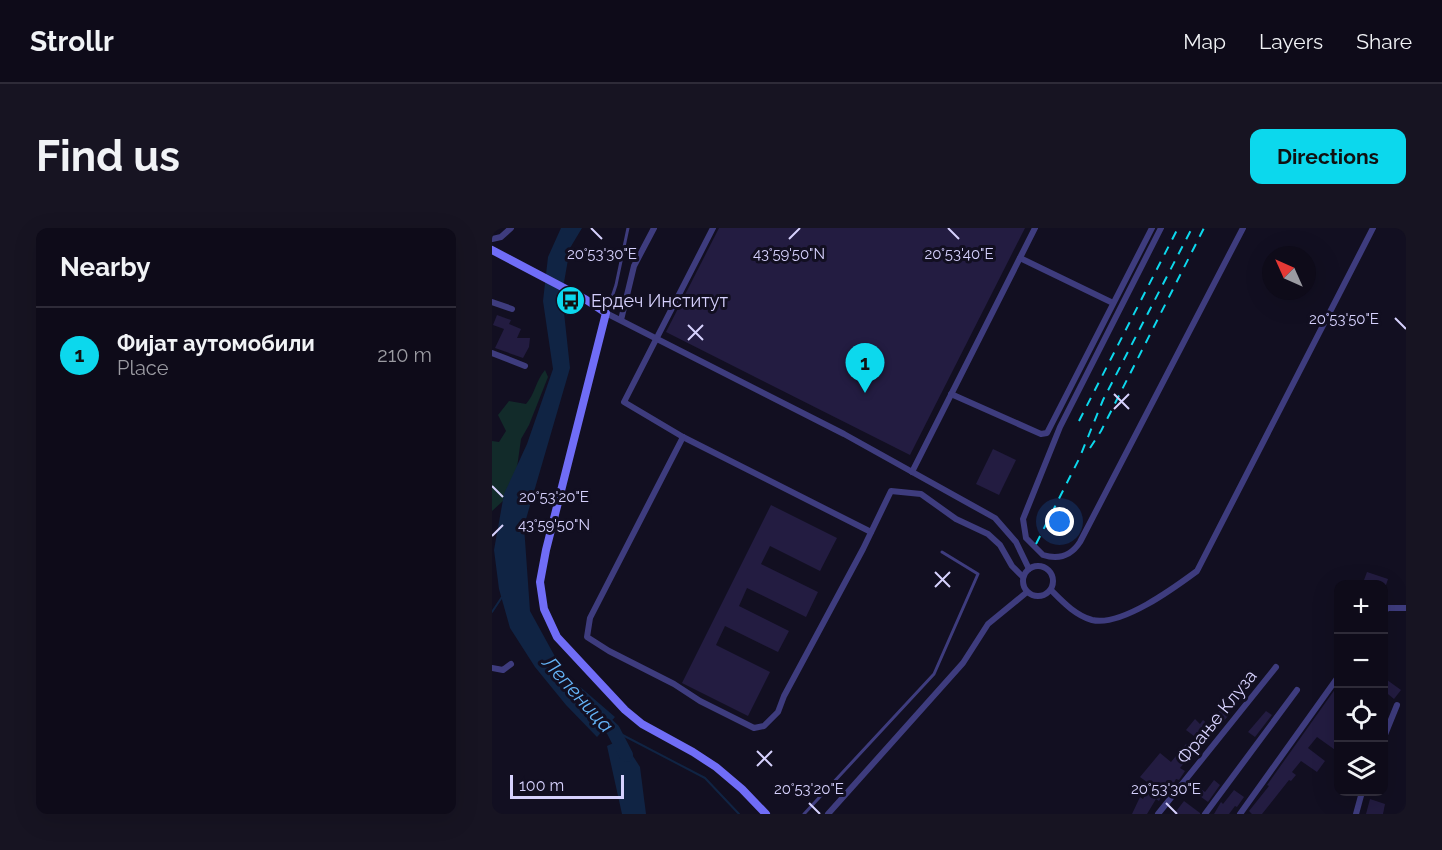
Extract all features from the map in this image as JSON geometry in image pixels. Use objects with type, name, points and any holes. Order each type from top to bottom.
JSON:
[{"type":"street","points":[[621,320],[634,266],[654,228]]},
{"type":"street","points":[[713,228],[624,402],[682,437],[871,532]]},
{"type":"street","points":[[912,472],[1035,228]]},
{"type":"street","points":[[951,394],[1041,434],[1047,433],[1152,228]]},
{"type":"street","points":[[1161,228],[1060,428],[1023,519],[1026,538],[1043,555],[1057,558],[1070,554],[1080,542],[1243,228]]},
{"type":"street","points":[[1051,590],[1076,613],[1094,620],[1116,619],[1143,606],[1197,571],[1373,228]]},
{"type":"street","points":[[492,239],[501,237],[508,231]]},
{"type":"street","points":[[492,250],[585,299],[606,313],[844,434],[994,518],[1016,542],[1029,569]]},
{"type":"street","points":[[1020,258],[1113,303]]},
{"type":"street","points":[[492,302],[512,309]]},
{"type":"street","points":[[606,313],[546,550],[540,582],[543,609],[557,637],[625,710],[642,724],[716,767],[766,814]]},
{"type":"street","points":[[492,353],[525,366]]},
{"type":"street","points":[[682,437],[590,618],[587,637],[609,651],[674,684],[700,701],[754,728],[764,726],[778,712],[784,696],[891,491],[921,494],[956,519],[988,534],[1000,545],[1012,566],[1023,577],[1024,588],[1031,595],[1042,596],[1051,590],[1054,581],[1051,572],[1038,566],[1029,569],[1023,577]]},
{"type":"street","points":[[828,814],[963,663],[988,624],[1027,592]]},
{"type":"street","points":[[1388,609],[1406,608]]},
{"type":"street","points":[[492,668],[503,670],[511,664]]},
{"type":"street","name":"Фрање Клуза","points":[[1158,814],[1276,667]]},
{"type":"street","points":[[1240,814],[1334,682]]},
{"type":"street","points":[[1205,814],[1297,690]]},
{"type":"street","points":[[1388,725],[1397,705]]},
{"type":"street","points":[[1356,814],[1361,796]]},
{"type":"lane","points":[[606,313],[616,285],[628,228]]},
{"type":"lane","points":[[804,814],[934,674],[978,574],[942,552]]},
{"type":"green space","points":[[545,370],[548,377],[521,439],[516,475],[503,501],[492,511],[492,441],[499,442],[506,431],[498,415],[509,401],[526,404]]},
{"type":"water","points":[[561,228],[582,228],[570,248],[562,294],[570,368],[524,526],[530,611],[564,673],[615,717],[597,737],[566,705],[535,667],[510,628],[499,589],[494,550],[504,494],[527,444],[553,369],[543,301],[548,257]]},
{"type":"water","points":[[622,739],[640,767],[646,814],[622,814],[607,746]]},
{"type":"building","points":[[719,228],[1025,228],[910,455],[666,332]]},
{"type":"building","points":[[497,315],[511,320],[509,324],[521,329],[517,338],[530,338],[529,347],[523,358],[495,348],[504,329],[493,325]]},
{"type":"building","points":[[993,449],[1016,460],[999,495],[976,484]]},
{"type":"building","points":[[771,505],[837,538],[820,571],[770,546],[761,564],[818,592],[806,617],[747,588],[739,606],[789,631],[778,652],[725,626],[716,645],[770,672],[748,716],[682,683]]},
{"type":"building","points":[[1367,572],[1388,579],[1388,580],[1364,580]]},
{"type":"building","points":[[1388,681],[1401,690],[1394,699],[1388,694]]},
{"type":"building","points":[[1334,691],[1334,749],[1317,737],[1308,748],[1325,761],[1317,772],[1301,761],[1292,772],[1296,775],[1291,781],[1289,780],[1262,814],[1252,814],[1249,811],[1269,786],[1267,785]]},
{"type":"building","points":[[1221,709],[1229,715],[1207,740],[1197,732],[1194,736],[1186,730],[1195,719],[1200,724],[1203,720],[1209,725]]},
{"type":"building","points":[[1266,711],[1272,715],[1255,737],[1248,732]]},
{"type":"building","points":[[1186,744],[1194,751],[1180,768],[1185,771],[1179,780],[1176,779],[1170,790],[1166,788],[1159,801],[1156,799],[1147,814],[1132,814],[1140,797],[1143,799],[1151,785],[1140,777],[1160,753],[1171,762]]},
{"type":"building","points":[[1214,780],[1220,785],[1208,802],[1197,794],[1201,789],[1205,792]]},
{"type":"building","points":[[1234,790],[1244,797],[1237,807],[1235,806],[1229,814],[1214,814],[1221,802],[1223,804]]},
{"type":"building","points":[[1370,799],[1385,804],[1383,814],[1366,814]]},
{"type":"building","points":[[1184,801],[1200,813],[1200,814],[1174,814]]},
{"type":"waterway","points":[[492,612],[502,597]]},
{"type":"waterway","name":"Лепеница","points":[[595,713],[613,730],[626,755]]},
{"type":"waterway","points":[[613,730],[705,778],[739,814]]},
{"type":"railway","points":[[1079,421],[1178,228]]},
{"type":"railway","points":[[1036,544],[1079,459],[1103,400],[1192,228]]},
{"type":"railway","points":[[1090,448],[1101,431],[1204,228]]},
{"type":"place","name":"Ердеч Институт","points":[[570,301]]},
{"type":"place","name":"Фијат аутомобили","points":[[865,393]]}]
